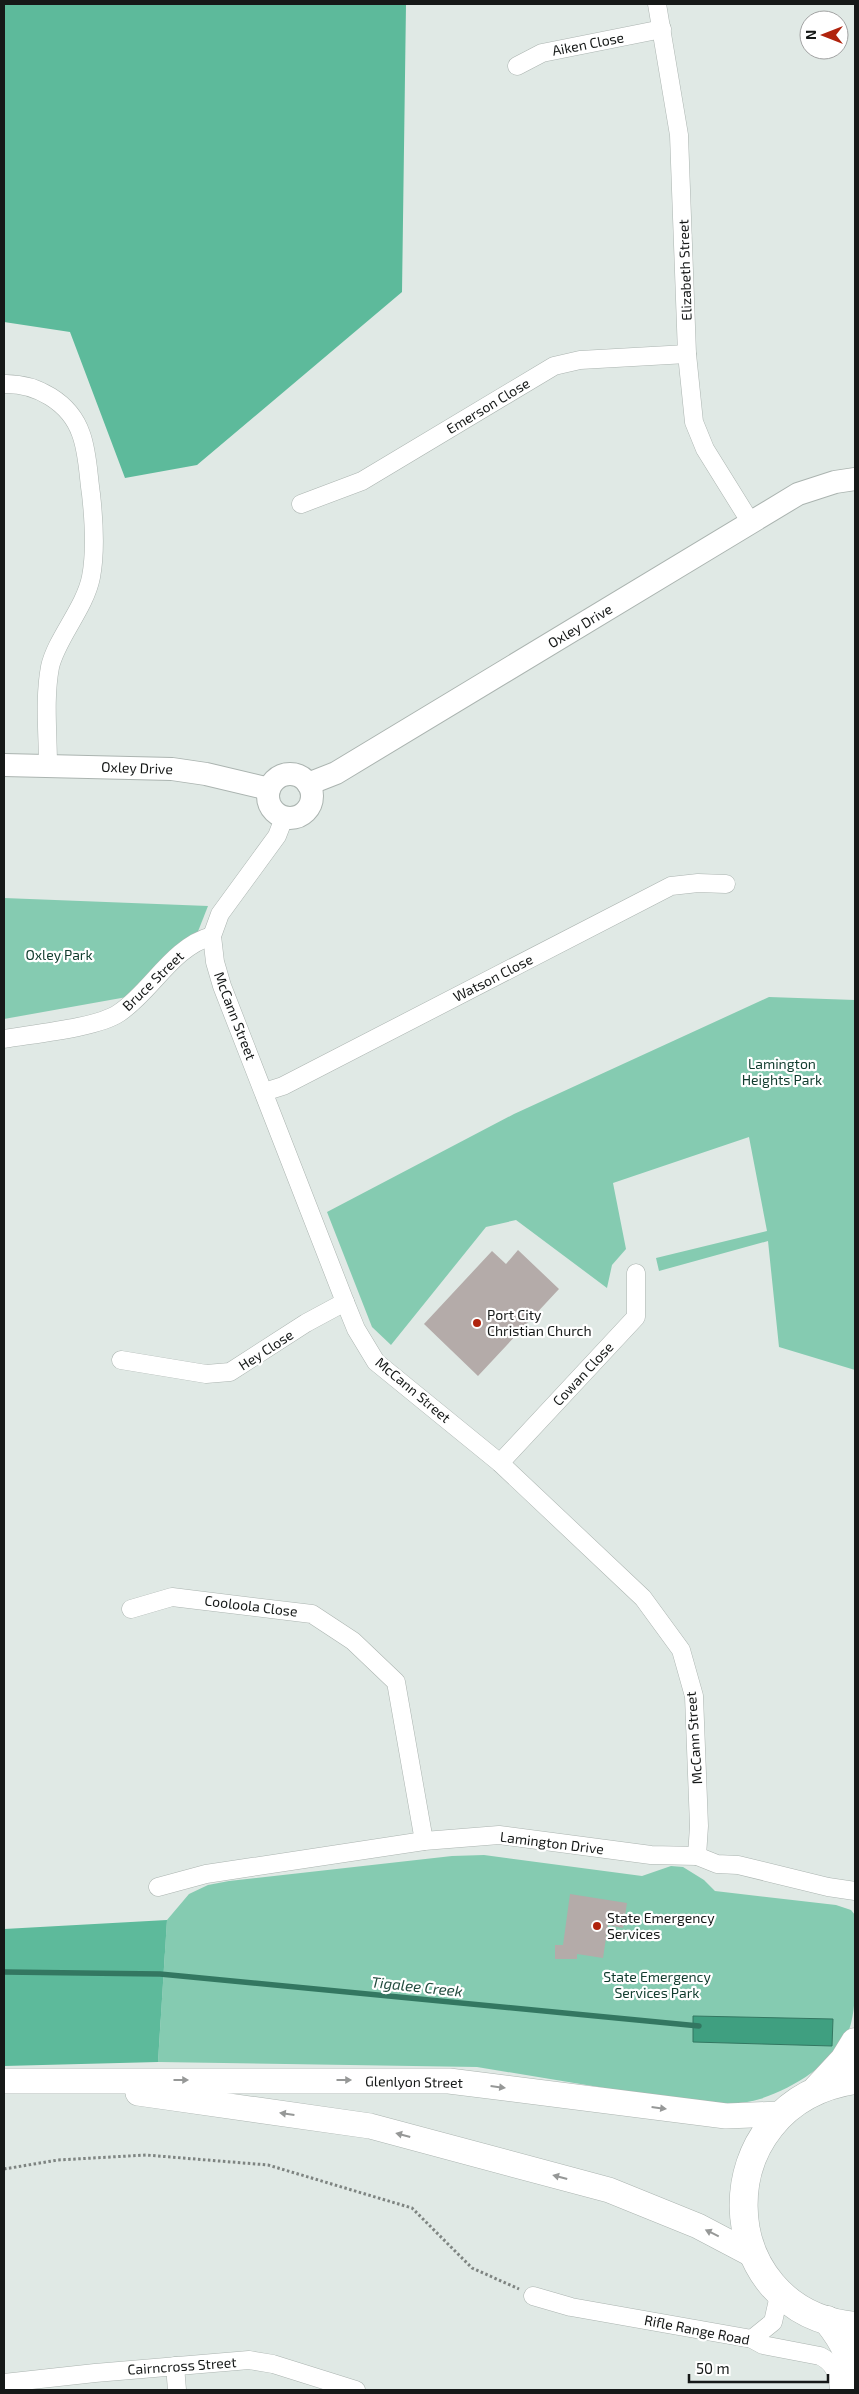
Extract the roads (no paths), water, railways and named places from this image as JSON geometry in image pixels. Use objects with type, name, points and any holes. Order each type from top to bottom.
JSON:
[{"type":"main road","points":[[816,2090],[844,2060],[855,2042]]},
{"type":"main road","name":"Glenlyon Street","points":[[45,2080],[370,2126],[609,2190],[698,2226],[755,2256]]},
{"type":"main road","points":[[855,2080],[835,2083],[816,2090],[797,2100],[780,2114],[758,2145],[745,2181],[744,2219],[748,2238],[755,2256],[765,2275],[780,2291],[802,2308],[827,2320],[855,2326]]},
{"type":"main road","name":"Glenlyon Street","points":[[4,2081],[449,2081],[712,2114],[742,2116],[780,2114]]},
{"type":"main road","points":[[827,2320],[841,2338],[854,2368],[854,2390]]},
{"type":"street","name":"Elizabeth Street","points":[[657,4],[679,135],[687,354],[694,422],[704,450],[751,523]]},
{"type":"street","name":"Aiken Close","points":[[517,66],[542,53],[662,29]]},
{"type":"street","name":"Emerson Close","points":[[301,504],[362,481],[554,366],[580,360],[687,354]]},
{"type":"street","points":[[4,384],[20,384],[38,389],[56,400],[70,414],[81,433],[86,456],[94,521],[91,577],[85,596],[50,665],[47,691],[48,766]]},
{"type":"street","name":"Oxley Drive","points":[[308,784],[336,773],[798,494],[835,482],[855,479]]},
{"type":"street","name":"Oxley Drive","points":[[4,765],[172,769],[269,789]]},
{"type":"street","points":[[287,774],[295,775],[308,784],[312,798],[306,812],[299,816],[284,818],[276,814],[270,807],[269,789],[279,777],[287,774]]},
{"type":"street","name":"McCann Street","points":[[284,818],[277,836],[220,914],[212,936],[214,962],[345,1302],[356,1329],[376,1362],[500,1463],[643,1598],[681,1650],[694,1696],[699,1826],[697,1856]]},
{"type":"street","name":"Watson Close","points":[[264,1092],[283,1086],[670,886],[698,883],[726,884]]},
{"type":"street","name":"Bruce Street","points":[[4,1039],[101,1022],[120,1013],[197,940],[212,936]]},
{"type":"street","name":"Cowan Close","points":[[500,1463],[636,1317],[636,1273]]},
{"type":"street","name":"Hey Close","points":[[121,1360],[206,1374],[230,1372],[306,1323],[345,1302]]},
{"type":"street","name":"Cooloola Close","points":[[131,1609],[172,1597],[312,1614],[353,1640],[396,1682],[424,1841]]},
{"type":"street","name":"Lamington Drive","points":[[158,1887],[206,1874],[424,1841],[499,1835],[651,1855],[697,1856],[717,1864],[738,1865],[828,1887],[855,1891]]},
{"type":"street","points":[[752,2339],[773,2322],[780,2291]]},
{"type":"street","name":"Rifle Range Road","points":[[533,2296],[571,2307],[752,2339],[763,2345],[812,2354],[828,2360],[838,2374],[839,2390]]},
{"type":"street","name":"Cairncross Street","points":[[4,2382],[249,2360],[273,2364],[356,2390]]},
{"type":"street","points":[[175,2366],[177,2390]]},
{"type":"waterway","name":"Tigalee Creek","points":[[4,1972],[160,1974],[699,2026]]},
{"type":"place","name":"Port City Christian Church","points":[[477,1323]]},
{"type":"place","name":"State Emergency Services","points":[[597,1926]]},
{"type":"park label","name":"Oxley Park","points":[[59,955]]},
{"type":"park label","name":"Lamington Heights Park","points":[[782,1072]]},
{"type":"park label","name":"State Emergency Services Park","points":[[657,1985]]}]
